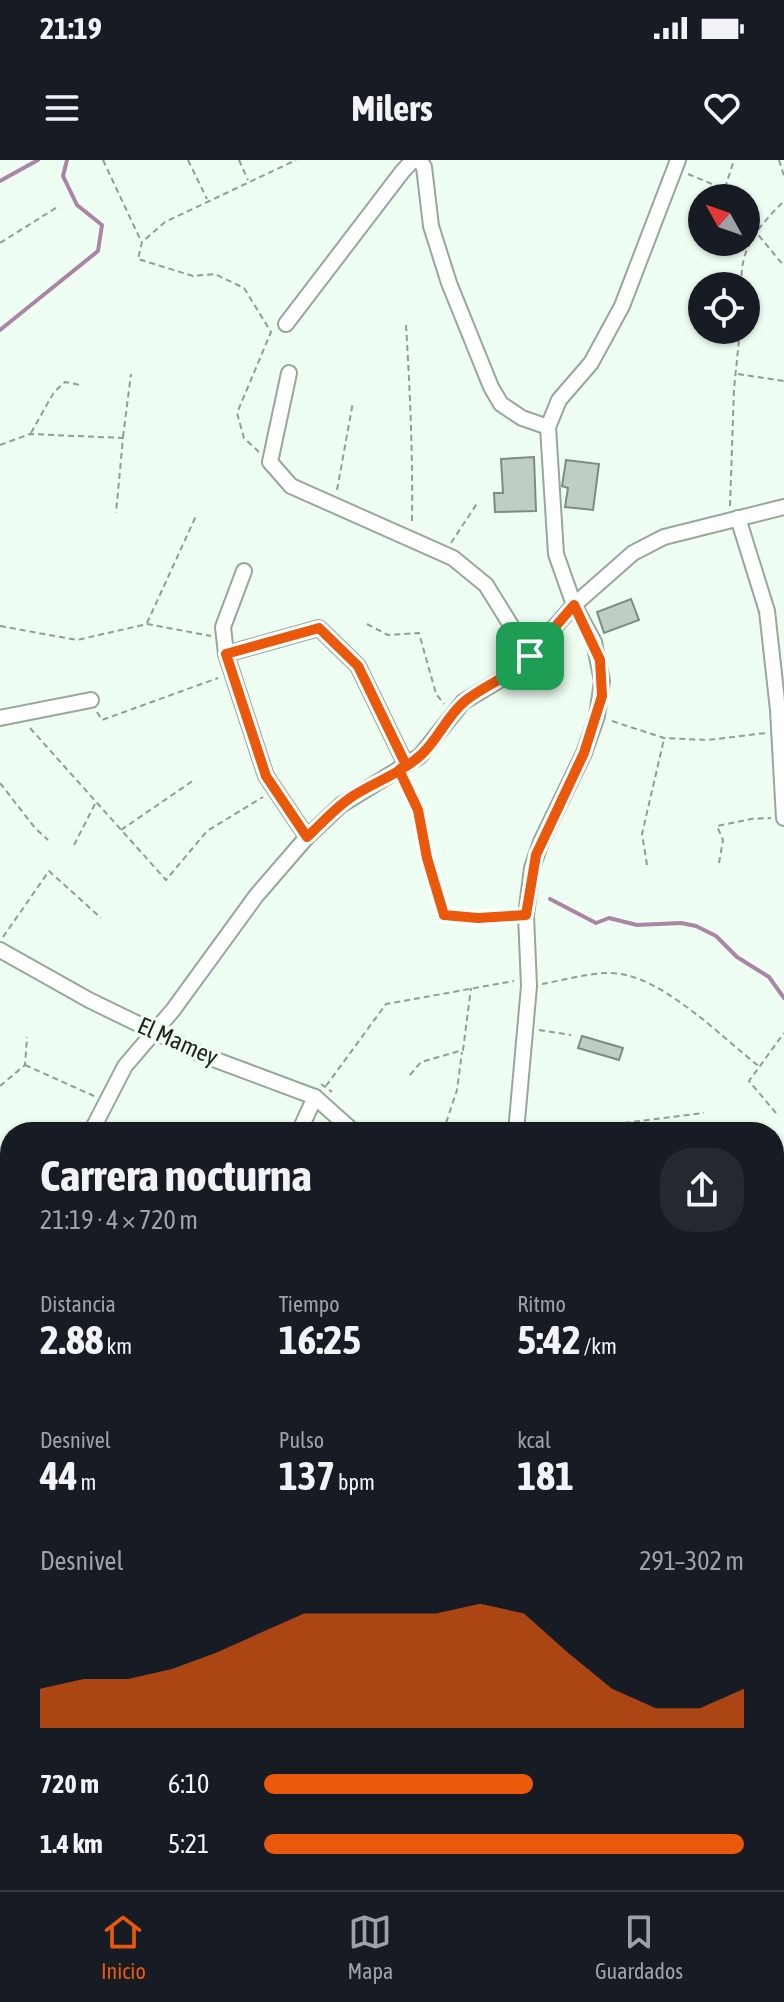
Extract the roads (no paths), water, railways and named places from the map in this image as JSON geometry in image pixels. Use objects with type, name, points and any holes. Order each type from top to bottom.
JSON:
[{"type":"street","points":[[286,324],[402,172],[412,161],[420,161],[424,167],[431,226],[449,283],[491,387],[501,404],[522,418],[548,427]]},
{"type":"street","points":[[517,1122],[529,983],[526,915],[536,855],[575,775],[602,696],[600,660],[574,605],[573,594],[556,554],[548,427],[559,400],[591,363],[622,306],[676,164]]},
{"type":"street","points":[[289,373],[270,462],[291,486],[445,554],[486,585],[530,656]]},
{"type":"street","points":[[96,1122],[119,1076],[256,896],[307,837],[348,800],[425,751],[471,696],[512,674],[574,605],[623,560],[645,545],[664,537],[784,507]]},
{"type":"street","points":[[734,519],[767,611],[778,654],[784,818]]},
{"type":"street","points":[[244,571],[223,627],[224,646],[266,776],[307,837]]},
{"type":"street","points":[[224,646],[319,628],[358,666],[402,768]]},
{"type":"street","points":[[0,718],[91,700]]},
{"type":"street","name":"El Mamey","points":[[0,950],[89,1000],[200,1054],[321,1091],[346,1122]]},
{"type":"street","points":[[304,1122],[321,1091]]},
{"type":"waterway","points":[[0,181],[38,160]]},
{"type":"waterway","points":[[0,330],[98,251],[102,225],[77,205],[63,176],[67,160]]},
{"type":"waterway","points":[[550,899],[596,923],[609,918],[637,925],[681,923],[696,926],[716,936],[737,957],[769,977],[784,998]]}]
